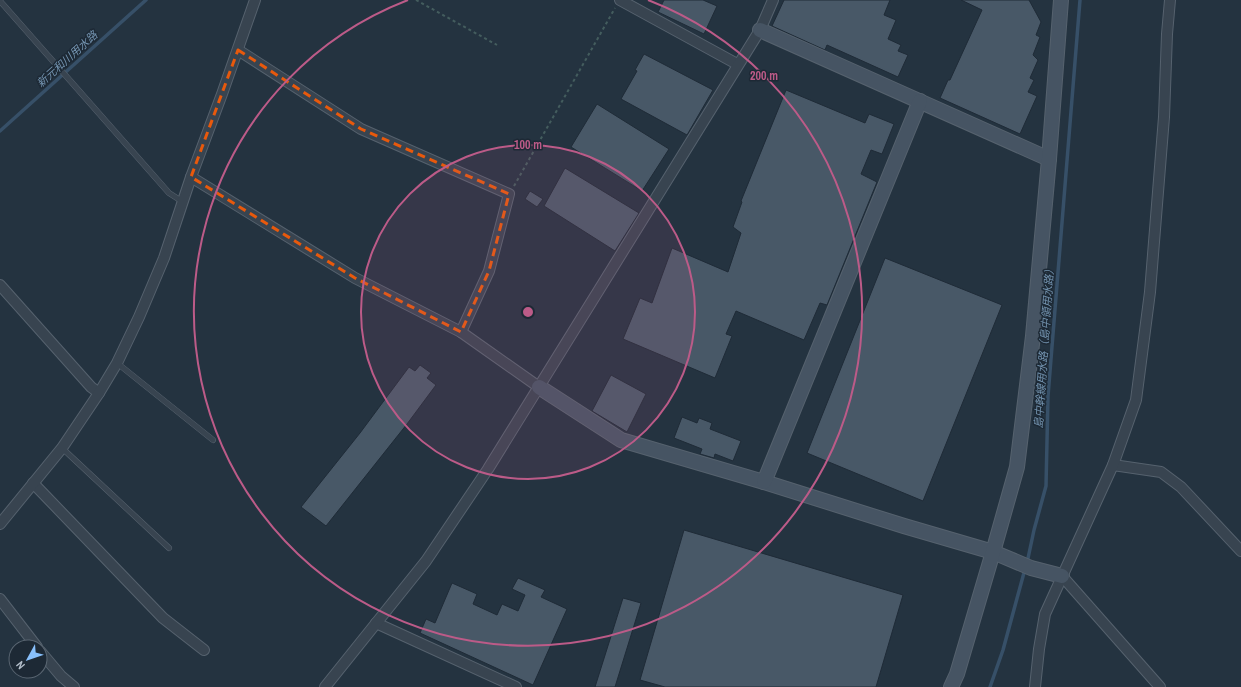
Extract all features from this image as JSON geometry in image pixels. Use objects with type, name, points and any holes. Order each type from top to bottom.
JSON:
[{"type":"street","points":[[0,524],[62,448],[117,363],[139,317],[161,264],[191,177],[238,50],[254,0]]},
{"type":"street","points":[[325,687],[426,561],[488,469],[737,64],[760,30],[773,0]]},
{"type":"street","points":[[952,687],[994,552],[1017,467],[1032,336],[1062,0]]},
{"type":"street","points":[[1035,687],[1045,614],[1113,465],[1136,400],[1150,292],[1164,117],[1167,34],[1170,0]]},
{"type":"street","points":[[618,3],[737,64]]},
{"type":"street","points":[[760,30],[1049,159]]},
{"type":"street","points":[[238,50],[361,129],[509,194],[489,271],[461,332]]},
{"type":"street","points":[[764,482],[920,101]]},
{"type":"street","points":[[191,177],[355,278],[461,332],[538,387],[621,440],[994,552],[1031,568],[1062,576],[1160,687]]},
{"type":"street","points":[[0,285],[91,387],[99,393]]},
{"type":"street","points":[[1113,465],[1161,472],[1181,487],[1241,551]]},
{"type":"street","points":[[33,483],[163,618],[204,650]]},
{"type":"street","points":[[0,599],[31,639]]},
{"type":"street","points":[[376,623],[516,687]]},
{"type":"street","points":[[48,661],[61,676],[74,687]]},
{"type":"lane","points":[[0,1],[169,193],[183,202]]},
{"type":"lane","points":[[117,363],[213,440]]},
{"type":"lane","points":[[62,448],[169,548]]},
{"type":"path","points":[[416,0],[497,45]]},
{"type":"path","points":[[509,194],[618,3]]},
{"type":"highlighted area","points":[[238,50],[361,129],[509,194],[489,271],[461,332],[355,278],[191,177]]},
{"type":"building","points":[[664,0],[703,0],[717,6],[704,34],[658,12]]},
{"type":"building","points":[[784,0],[890,0],[884,15],[896,20],[888,39],[901,45],[898,51],[908,55],[898,77],[827,45],[825,50],[772,26]]},
{"type":"building","points":[[961,0],[1029,0],[1041,22],[1036,35],[1040,37],[1033,55],[1038,60],[1030,78],[1034,80],[1028,92],[1037,96],[1020,134],[940,98],[948,80],[950,80],[982,10]]},
{"type":"building","points":[[644,54],[713,90],[687,135],[621,99],[637,71],[635,70]]},
{"type":"building","points":[[786,90],[865,123],[869,114],[894,124],[882,154],[871,150],[861,174],[877,182],[827,305],[820,303],[804,340],[736,311],[726,334],[732,336],[715,378],[623,339],[640,298],[652,303],[672,248],[728,272],[741,233],[733,227],[742,202],[741,201]]},
{"type":"building","points":[[597,104],[669,149],[642,191],[571,147]]},
{"type":"building","points":[[565,168],[639,213],[615,251],[544,206]]},
{"type":"building","points":[[530,191],[543,199],[537,207],[525,199]]},
{"type":"building","points":[[885,258],[1002,305],[923,501],[807,453]]},
{"type":"building","points":[[420,365],[431,373],[427,378],[436,385],[326,526],[301,507],[360,433],[409,367],[415,371]]},
{"type":"building","points":[[611,375],[646,394],[627,432],[592,411]]},
{"type":"building","points":[[682,417],[697,423],[699,418],[712,423],[710,429],[741,441],[733,461],[715,454],[714,458],[700,454],[702,449],[674,438]]},
{"type":"building","points":[[684,530],[903,595],[876,687],[665,687],[640,680]]},
{"type":"building","points":[[518,578],[545,590],[541,597],[567,609],[533,685],[420,633],[426,619],[435,623],[452,583],[477,594],[473,604],[497,615],[502,604],[518,611],[525,595],[512,589]]},
{"type":"building","points":[[623,598],[641,603],[615,687],[595,687]]},
{"type":"waterway","name":"新元和川用水路","points":[[0,131],[146,0]]},
{"type":"waterway","name":"島中幹線用水路（島中領用水路）","points":[[1027,563],[1046,486],[1048,396],[1080,0]]},
{"type":"waterway","name":"島中幹線用水路（島中領用水路）","points":[[990,687],[1003,650],[1025,569]]}]
